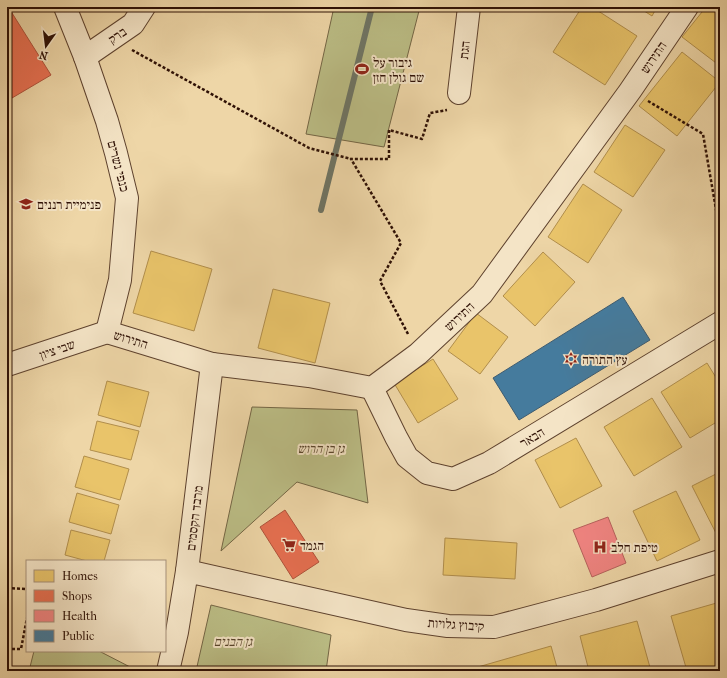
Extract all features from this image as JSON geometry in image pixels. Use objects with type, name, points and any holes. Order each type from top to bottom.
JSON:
[{"type":"street","name":"כנפי נשרים","points":[[65,7],[108,127],[127,198],[120,280],[107,332]]},
{"type":"street","name":"ברק","points":[[84,57],[133,24],[144,7]]},
{"type":"street","name":"הגת","points":[[459,93],[469,7]]},
{"type":"street","name":"התירוש","points":[[107,332],[212,364],[309,376],[372,388],[418,354],[482,294],[630,91],[687,7]]},
{"type":"street","name":"הבאר","points":[[372,388],[407,457],[427,473],[453,479],[489,463],[720,324]]},
{"type":"street","name":"שבי ציון","points":[[7,366],[107,332]]},
{"type":"street","name":"מרבד הקסמים","points":[[168,671],[187,571],[212,364]]},
{"type":"street","name":"קיבוץ גלויות","points":[[187,571],[406,620],[448,626],[494,627],[596,600],[720,561]]},
{"type":"path","points":[[131,49],[309,148],[351,160],[388,158],[389,130],[422,138],[430,113],[461,107],[459,93]]},
{"type":"path","points":[[630,91],[703,134],[720,226]]},
{"type":"path","points":[[351,160],[401,243],[380,281],[418,354]]},
{"type":"path","points":[[720,206],[717,214],[720,222]]},
{"type":"path","points":[[7,588],[26,589]]},
{"type":"path","points":[[7,649],[21,649],[26,623]]},
{"type":"green space","name":"גיבור על שם גולן חזן","points":[[334,7],[420,7],[384,147],[306,134]]},
{"type":"green space","name":"גן בן הרוש","points":[[252,407],[357,410],[368,503],[297,482],[221,551]]},
{"type":"green space","name":"גן הבנים","points":[[211,605],[331,635],[326,671],[196,671]]},
{"type":"green space","points":[[34,652],[101,652],[132,668],[131,671],[29,671]]},
{"type":"building: Homes","points":[[582,7],[592,7],[637,36],[605,85],[553,52]]},
{"type":"building: Homes","points":[[638,7],[657,7],[652,16]]},
{"type":"building: Homes","points":[[706,7],[720,7],[720,66],[682,37]]},
{"type":"building: Homes","points":[[682,52],[720,82],[677,136],[639,106]]},
{"type":"building: Homes","points":[[625,125],[665,150],[633,197],[594,172]]},
{"type":"building: Homes","points":[[583,184],[622,210],[588,263],[548,237]]},
{"type":"building: Homes","points":[[151,251],[212,269],[194,331],[133,313]]},
{"type":"building: Homes","points":[[543,252],[575,282],[535,326],[503,296]]},
{"type":"building: Homes","points":[[273,289],[330,303],[315,363],[258,348]]},
{"type":"building: Homes","points":[[476,313],[508,337],[480,374],[448,351]]},
{"type":"building: Homes","points":[[433,359],[458,399],[418,423],[394,383]]},
{"type":"building: Homes","points":[[707,363],[720,384],[720,420],[690,438],[661,392]]},
{"type":"building: Homes","points":[[107,381],[149,392],[140,427],[98,415]]},
{"type":"building: Homes","points":[[652,398],[682,447],[634,476],[604,427]]},
{"type":"building: Homes","points":[[97,421],[139,431],[131,460],[90,450]]},
{"type":"building: Homes","points":[[576,438],[602,486],[560,508],[535,460]]},
{"type":"building: Homes","points":[[84,456],[129,469],[120,500],[75,487]]},
{"type":"building: Homes","points":[[720,472],[720,541],[692,486]]},
{"type":"building: Homes","points":[[676,491],[700,540],[657,561],[633,511]]},
{"type":"building: Homes","points":[[77,493],[119,505],[111,534],[69,522]]},
{"type":"building: Homes","points":[[71,530],[110,540],[104,560],[83,560],[65,555]]},
{"type":"building: Homes","points":[[445,538],[517,543],[515,579],[443,575]]},
{"type":"building: Homes","points":[[720,602],[720,671],[687,671],[671,616]]},
{"type":"building: Homes","points":[[637,621],[651,671],[589,671],[580,636]]},
{"type":"building: Homes","points":[[551,646],[558,671],[464,671]]},
{"type":"building: Shops","points":[[12,13],[51,75],[12,98],[7,90],[7,16]]},
{"type":"building: Shops","name":"הגמד","points":[[285,510],[319,562],[293,579],[260,527]]},
{"type":"building: Health","name":"טיפת חלב","points":[[608,517],[626,563],[592,577],[573,530]]},
{"type":"building: Public","name":"עץ התורה","points":[[623,297],[650,340],[519,420],[493,378]]},
{"type":"waterway","points":[[321,210],[372,7]]},
{"type":"place","name":"גיבור על שם גולן חזן","points":[[362,69]]},
{"type":"place","name":"פנימיית רננים","points":[[26,204]]},
{"type":"place","name":"עץ התורה","points":[[571,359]]},
{"type":"place","name":"הגמד","points":[[289,545]]},
{"type":"place","name":"טיפת חלב","points":[[600,547]]}]
